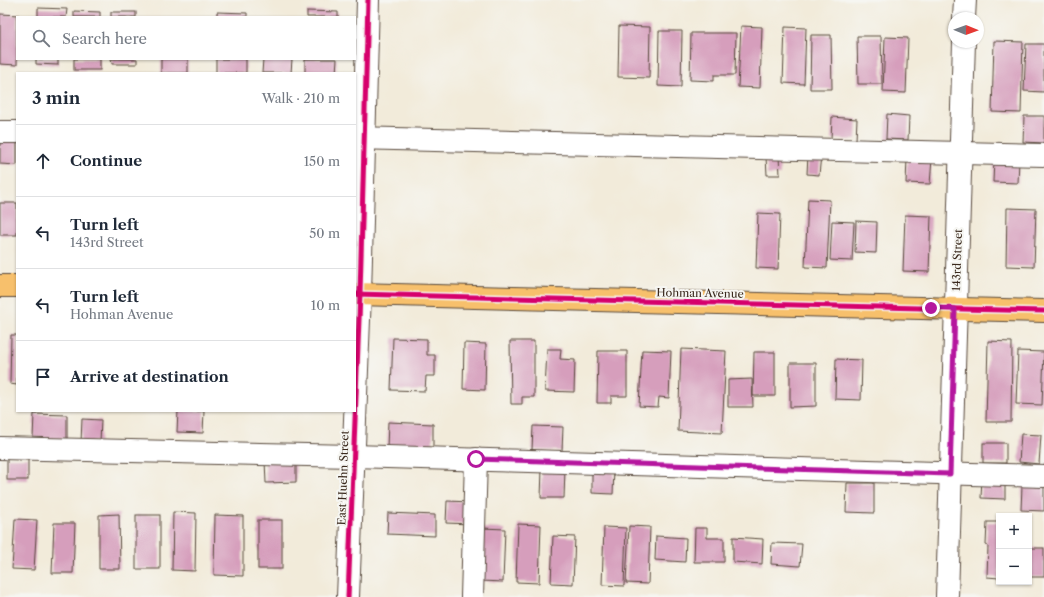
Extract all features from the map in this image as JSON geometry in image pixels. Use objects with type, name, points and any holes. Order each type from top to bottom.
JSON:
[{"type":"main road","points":[[0,286],[16,286]]},
{"type":"main road","name":"Hohman Avenue","points":[[357,294],[1044,311]]},
{"type":"street","name":"East Huehn Street","points":[[356,334],[359,138],[368,0]]},
{"type":"street","points":[[964,12],[965,0]]},
{"type":"street","name":"143rd Street","points":[[947,597],[964,48]]},
{"type":"street","points":[[0,132],[16,132]]},
{"type":"street","points":[[359,138],[1044,155]]},
{"type":"street","name":"East Huehn Street","points":[[348,597],[354,412]]},
{"type":"street","points":[[0,448],[476,459],[1044,476]]},
{"type":"street","points":[[472,597],[476,459]]},
{"type":"building","points":[[38,8],[67,9],[66,16],[38,16]]},
{"type":"building","points":[[74,11],[100,12],[100,16],[74,16]]},
{"type":"building","points":[[307,11],[338,12],[338,16],[307,16]]},
{"type":"building","points":[[111,12],[136,12],[136,16],[111,16]]},
{"type":"building","points":[[217,12],[247,13],[247,16],[217,16]]},
{"type":"building","points":[[0,14],[19,15],[16,16],[17,65],[0,64]]},
{"type":"building","points":[[619,26],[650,27],[649,78],[618,77]]},
{"type":"building","points":[[741,26],[762,27],[760,88],[738,87]]},
{"type":"building","points":[[785,27],[806,28],[804,84],[783,83]]},
{"type":"building","points":[[659,31],[682,31],[681,87],[658,86]]},
{"type":"building","points":[[691,33],[736,33],[735,75],[714,75],[714,81],[690,80]]},
{"type":"building","points":[[811,35],[831,35],[832,89],[810,89]]},
{"type":"building","points":[[857,36],[881,36],[882,84],[858,84]]},
{"type":"building","points":[[885,37],[908,38],[906,93],[883,92]]},
{"type":"building","points":[[994,41],[1023,42],[1021,113],[992,112]]},
{"type":"building","points":[[1026,44],[1044,44],[1044,92],[1024,91]]},
{"type":"building","points":[[36,60],[58,60],[58,65],[36,64]]},
{"type":"building","points":[[74,60],[100,60],[100,70],[74,70]]},
{"type":"building","points":[[111,60],[137,60],[137,64],[112,64]]},
{"type":"building","points":[[161,60],[188,60],[188,72],[161,72]]},
{"type":"building","points":[[216,60],[246,60],[246,72],[216,72]]},
{"type":"building","points":[[263,60],[292,60],[291,72],[262,72]]},
{"type":"building","points":[[305,60],[337,60],[336,72],[305,72]]},
{"type":"building","points":[[887,114],[909,116],[908,140],[886,139]]},
{"type":"building","points":[[1024,116],[1044,116],[1044,143],[1023,142]]},
{"type":"building","points":[[832,117],[857,119],[856,140],[831,139]]},
{"type":"building","points":[[0,138],[16,138],[16,165],[0,164]]},
{"type":"building","points":[[808,154],[821,155],[819,175],[807,174]]},
{"type":"building","points":[[779,156],[780,175],[767,175],[766,157]]},
{"type":"building","points":[[907,158],[932,159],[930,184],[906,183]]},
{"type":"building","points":[[994,159],[1019,160],[1018,183],[993,182]]},
{"type":"building","points":[[808,199],[830,200],[827,268],[805,267]]},
{"type":"building","points":[[0,203],[16,203],[16,235],[0,235]]},
{"type":"building","points":[[1007,208],[1036,209],[1034,267],[1006,266]]},
{"type":"building","points":[[758,213],[780,214],[778,269],[756,268]]},
{"type":"building","points":[[905,215],[931,216],[929,272],[903,271]]},
{"type":"building","points":[[832,221],[854,222],[852,261],[830,260]]},
{"type":"building","points":[[856,221],[877,222],[876,253],[855,252]]},
{"type":"building","points":[[11,335],[16,335],[16,385],[10,384]]},
{"type":"building","points":[[393,338],[427,339],[427,355],[435,355],[435,376],[426,376],[425,391],[391,390]]},
{"type":"building","points":[[510,341],[534,341],[534,397],[522,397],[522,404],[511,404]]},
{"type":"building","points":[[988,341],[1012,342],[1011,422],[986,422]]},
{"type":"building","points":[[464,343],[486,344],[485,390],[463,389]]},
{"type":"building","points":[[547,349],[561,349],[560,359],[575,360],[574,392],[545,391]]},
{"type":"building","points":[[681,349],[726,351],[722,433],[678,431]]},
{"type":"building","points":[[642,350],[671,351],[669,398],[659,397],[658,407],[639,406]]},
{"type":"building","points":[[598,351],[627,351],[627,396],[611,396],[611,403],[597,403]]},
{"type":"building","points":[[1018,351],[1044,352],[1042,405],[1016,404]]},
{"type":"building","points":[[754,352],[775,352],[775,396],[753,396]]},
{"type":"building","points":[[836,359],[862,360],[861,400],[835,399]]},
{"type":"building","points":[[790,363],[816,363],[816,406],[790,407]]},
{"type":"building","points":[[752,379],[753,407],[728,407],[728,380]]},
{"type":"building","points":[[178,412],[204,412],[203,433],[177,432]]},
{"type":"building","points":[[34,414],[67,415],[67,439],[33,438]]},
{"type":"building","points":[[82,419],[101,420],[100,442],[81,442]]},
{"type":"building","points":[[388,422],[433,424],[433,450],[387,448]]},
{"type":"building","points":[[533,426],[563,427],[562,451],[532,450]]},
{"type":"building","points":[[1021,434],[1041,435],[1039,464],[1019,462]]},
{"type":"building","points":[[983,443],[1006,443],[1006,463],[983,463]]},
{"type":"building","points":[[7,458],[28,458],[28,480],[7,480]]},
{"type":"building","points":[[265,461],[296,461],[296,482],[266,483]]},
{"type":"building","points":[[542,469],[565,469],[564,498],[541,498]]},
{"type":"building","points":[[592,469],[614,470],[613,494],[592,493]]},
{"type":"building","points":[[982,477],[1005,478],[1005,499],[981,498]]},
{"type":"building","points":[[847,483],[874,483],[874,513],[846,512]]},
{"type":"building","points":[[1022,486],[1044,487],[1044,511],[1021,510]]},
{"type":"building","points":[[447,501],[471,502],[470,524],[446,523]]},
{"type":"building","points":[[173,512],[196,513],[195,571],[172,570]]},
{"type":"building","points":[[388,513],[435,515],[435,536],[387,534]]},
{"type":"building","points":[[119,514],[120,569],[99,569],[99,515]]},
{"type":"building","points":[[136,515],[160,515],[160,569],[136,569]]},
{"type":"building","points":[[215,515],[243,516],[243,576],[214,575]]},
{"type":"building","points":[[15,519],[37,520],[34,570],[12,569]]},
{"type":"building","points":[[258,520],[282,520],[282,569],[258,569]]},
{"type":"building","points":[[987,522],[996,522],[996,578],[987,577],[988,546],[986,545]]},
{"type":"building","points":[[54,523],[75,523],[73,573],[52,573]]},
{"type":"building","points":[[518,524],[541,525],[539,583],[516,582]]},
{"type":"building","points":[[629,526],[650,527],[648,584],[626,583]]},
{"type":"building","points":[[604,527],[626,528],[624,586],[602,585]]},
{"type":"building","points":[[482,528],[505,529],[503,582],[481,581]]},
{"type":"building","points":[[695,528],[707,528],[707,538],[724,538],[724,562],[694,562]]},
{"type":"building","points":[[553,536],[575,537],[573,584],[551,583]]},
{"type":"building","points":[[656,536],[686,538],[685,562],[655,560]]},
{"type":"building","points":[[733,537],[763,539],[762,564],[733,562]]},
{"type":"building","points":[[772,543],[802,544],[800,566],[771,564]]},
{"type":"building","points":[[1032,548],[1044,548],[1044,577],[1032,577]]},
{"type":"cycle path","points":[[356,395],[368,0]]},
{"type":"cycle path","points":[[356,294],[1044,311]]},
{"type":"cycle path","points":[[348,597],[355,412]]},
{"type":"route","points":[[476,459],[950,474],[955,309],[931,308]]}]
